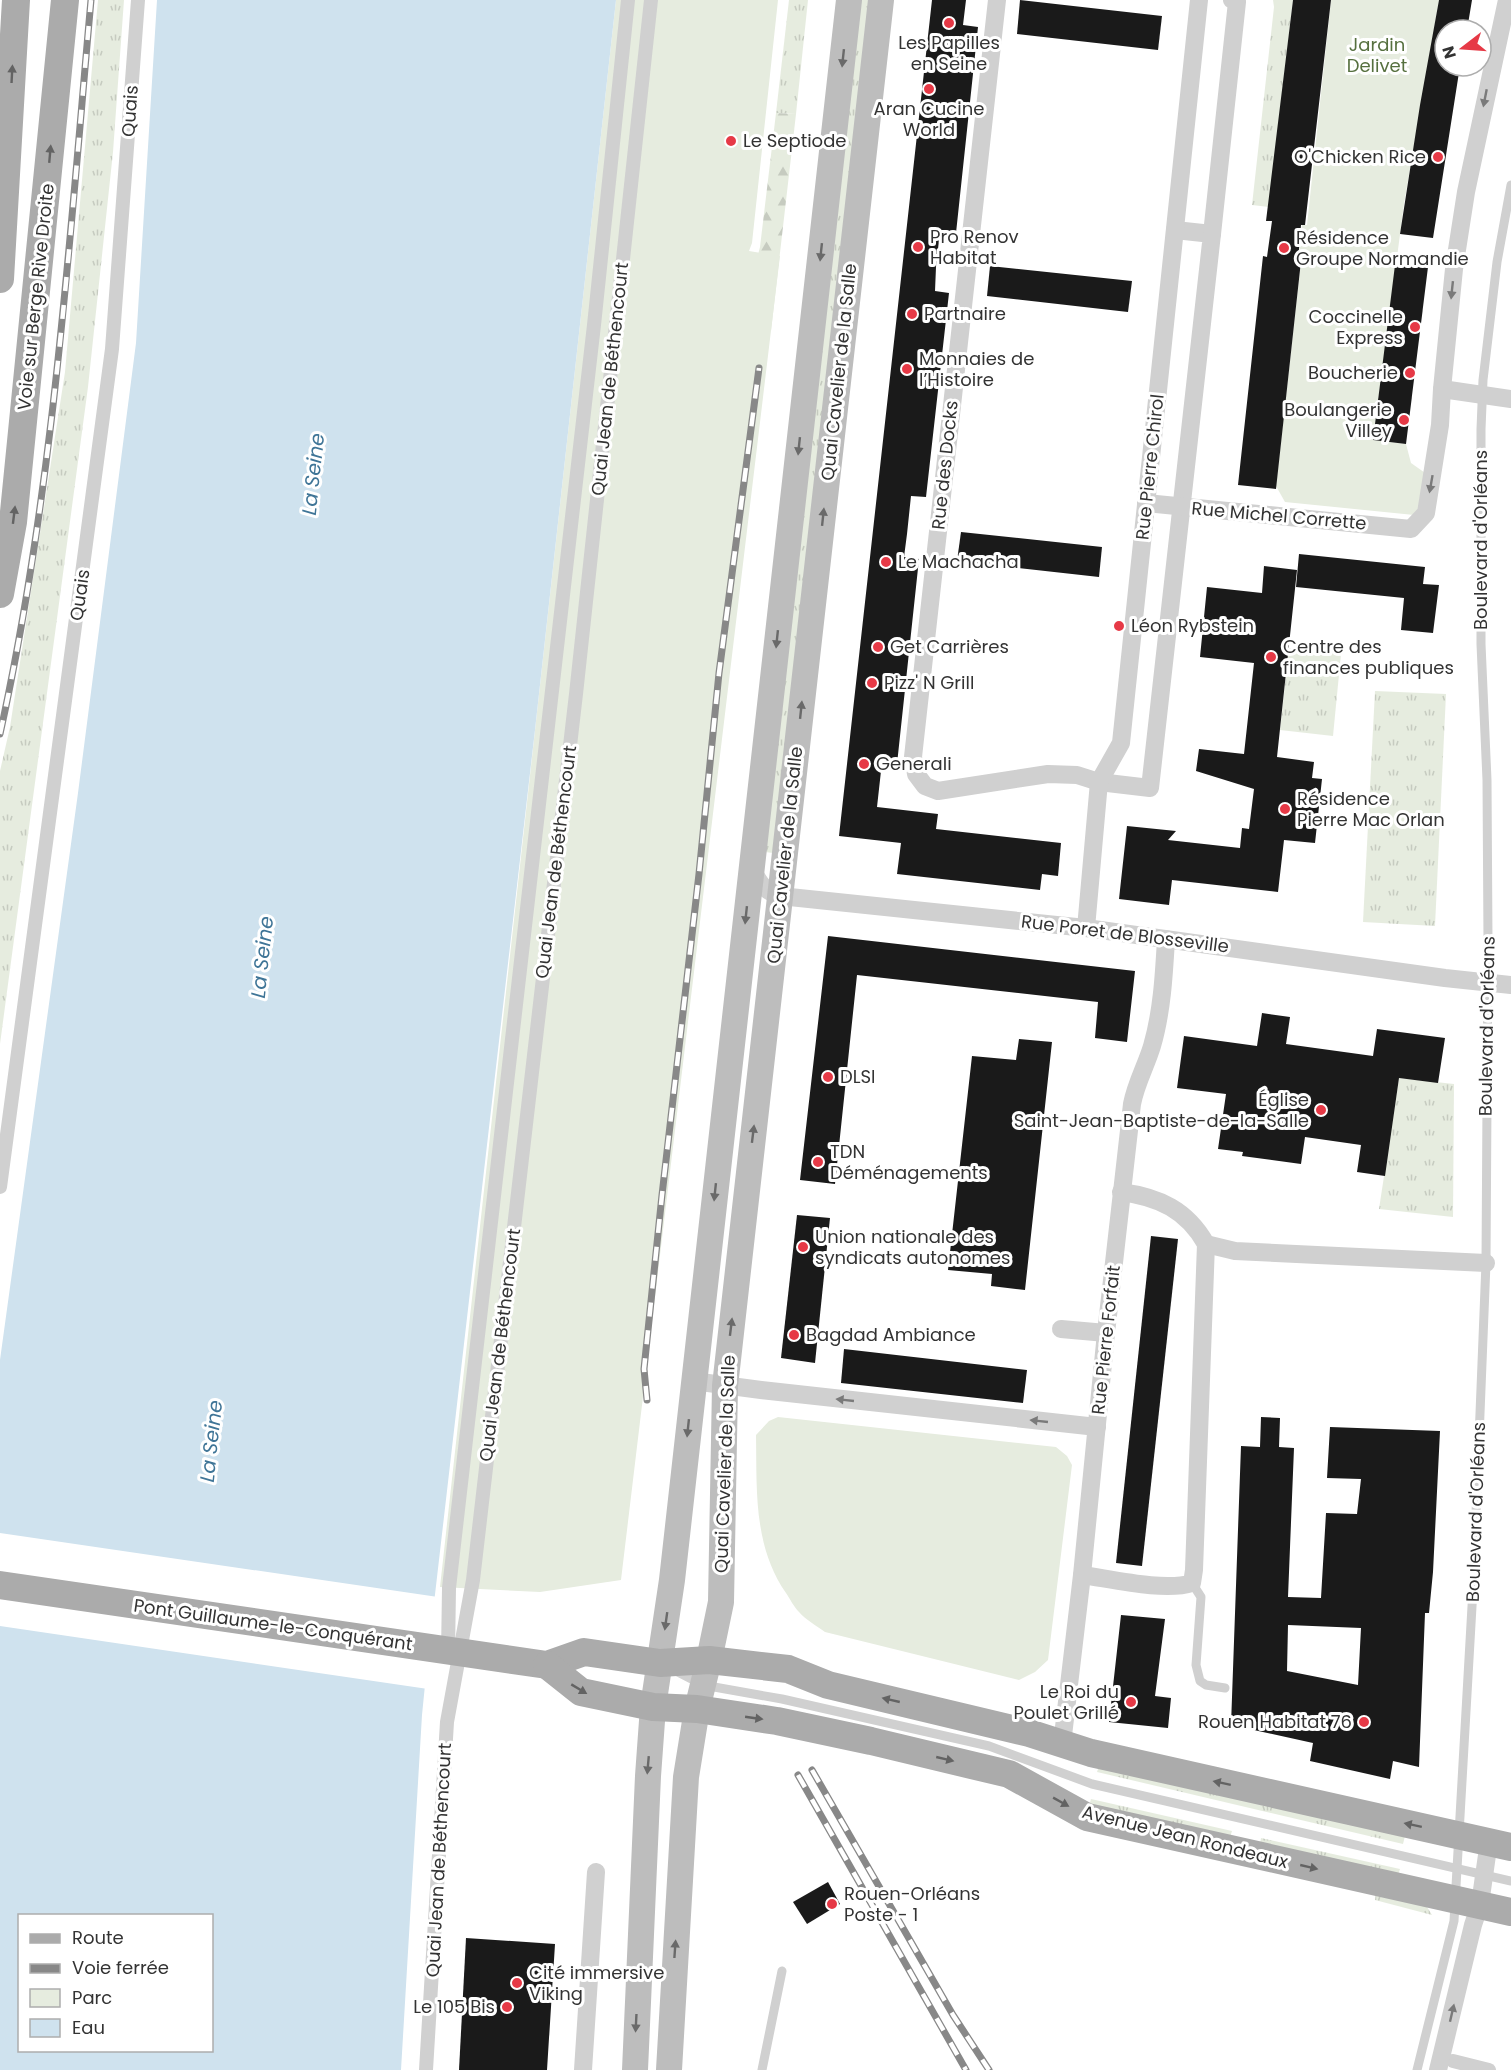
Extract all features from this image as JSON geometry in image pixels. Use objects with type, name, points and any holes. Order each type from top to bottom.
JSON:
[{"type":"main road","points":[[0,279],[16,0]]},
{"type":"main road","name":"Voie sur Berge Rive Droite","points":[[0,594],[13,522],[65,0]]},
{"type":"main road","name":"Quai Cavelier de la Salle","points":[[635,2070],[646,1800],[653,1707],[672,1580],[849,0]]},
{"type":"main road","name":"Quai Cavelier de la Salle","points":[[669,2070],[685,1788],[703,1684],[721,1602],[725,1386],[881,0]]},
{"type":"main road","name":"Pont Guillaume-le-Conquérant","points":[[0,1585],[547,1665],[584,1652],[660,1664]]},
{"type":"main road","name":"Avenue Jean Rondeaux","points":[[660,1664],[788,1723],[1009,1774],[1087,1816],[1511,1912]]},
{"type":"main road","points":[[547,1665],[581,1692],[653,1707]]},
{"type":"main road","name":"Avenue Jean Rondeaux","points":[[653,1707],[703,1684],[788,1669],[828,1685],[1029,1733],[1169,1772],[1500,1844]]},
{"type":"street","name":"Quais","points":[[0,1187],[112,349],[138,0]]},
{"type":"street","name":"Quai Jean de Béthencourt","points":[[426,2070],[447,1722],[449,1588],[594,325],[628,0]]},
{"type":"street","name":"Quai Jean de Béthencourt","points":[[447,1722],[474,1580],[577,683],[651,0]]},
{"type":"street","name":"Rue des Docks","points":[[997,0],[913,756],[916,774],[925,786],[938,791],[957,790],[1048,774],[1077,775],[1100,782],[1150,788],[1182,507]]},
{"type":"street","name":"Rue Pierre Chirol","points":[[1086,928],[1100,782],[1121,743],[1199,0]]},
{"type":"street","points":[[1182,507],[1237,2],[1232,0]]},
{"type":"street","points":[[1507,0],[1466,192],[1454,269],[1442,389],[1511,399]]},
{"type":"street","points":[[1175,230],[1212,234]]},
{"type":"street","name":"Rue Michel Corrette","points":[[1146,503],[1411,528],[1426,513],[1440,426],[1442,389]]},
{"type":"street","name":"Rue Poret de Blosseville","points":[[751,867],[759,885],[770,893],[780,896],[1086,928],[1511,986]]},
{"type":"street","name":"Rue Pierre Forfait","points":[[1062,1744],[1133,1096],[1148,1060],[1157,1025],[1166,939]]},
{"type":"street","points":[[1082,1575],[1183,1586],[1192,1583],[1194,1570],[1206,1244],[1197,1228],[1185,1216],[1160,1200],[1121,1192]]},
{"type":"street","points":[[1206,1244],[1235,1251],[1486,1263]]},
{"type":"street","points":[[1062,1329],[1106,1333]]},
{"type":"street","points":[[693,1381],[1097,1427]]},
{"type":"street","points":[[1489,2070],[1445,2066],[1473,1925],[1467,1902],[1500,1844]]},
{"type":"street","points":[[583,2070],[596,1872]]},
{"type":"lane","name":"Boulevard d'Orléans","points":[[1417,2070],[1454,1921],[1467,1902],[1457,1869],[1473,1589],[1486,1263],[1488,984],[1487,780],[1481,644],[1482,395],[1497,262],[1511,185]]},
{"type":"lane","points":[[1192,1583],[1201,1597],[1196,1665],[1200,1681],[1206,1685],[1225,1688]]},
{"type":"lane","name":"Avenue Jean Rondeaux","points":[[703,1684],[782,1699],[989,1746],[1092,1784],[1511,1881]]},
{"type":"lane","points":[[762,2070],[782,1971]]},
{"type":"green space","points":[[98,0],[124,0],[113,152],[88,387],[0,1044],[0,771],[10,727],[65,372]]},
{"type":"green space","points":[[616,0],[778,0],[752,243],[749,251],[780,256],[621,1580],[540,1592],[440,1587]]},
{"type":"green space","points":[[789,0],[808,0],[796,114],[776,113]]},
{"type":"green space","points":[[861,0],[869,0],[773,853],[765,852]]},
{"type":"green space","points":[[1273,0],[1293,0],[1269,207],[1252,205]]},
{"type":"green space","name":"Jardin Delivet","points":[[1331,0],[1439,0],[1436,18],[1433,18],[1433,35],[1404,204],[1373,440],[1406,444],[1411,463],[1428,475],[1424,516],[1285,502],[1276,486],[1301,262],[1303,262],[1298,261],[1302,225],[1307,225]]},
{"type":"green space","points":[[776,113],[796,114],[771,331],[756,330],[750,286],[760,247]]},
{"type":"green space","points":[[1289,648],[1341,654],[1333,736],[1280,730]]},
{"type":"green space","points":[[1375,691],[1446,694],[1435,926],[1363,922]]},
{"type":"green space","points":[[1399,1078],[1454,1084],[1453,1217],[1379,1209]]},
{"type":"green space","points":[[778,1417],[1056,1447],[1067,1456],[1072,1465],[1048,1660],[1035,1672],[1019,1680],[825,1632],[802,1615],[775,1575],[762,1536],[759,1517],[756,1435],[769,1421]]},
{"type":"green space","points":[[1099,1766],[1405,1836],[1403,1844],[1097,1772]]},
{"type":"green space","points":[[1091,1799],[1232,1831],[1230,1837],[1089,1806]]},
{"type":"green space","points":[[1261,1838],[1400,1869],[1397,1878],[1260,1845]]},
{"type":"green space","points":[[1376,1892],[1427,1907],[1432,1915],[1375,1900]]},
{"type":"water","name":"La Seine","points":[[157,0],[616,0],[535,730],[428,1655],[422,1715],[401,2070],[0,2070],[0,1360],[78,793],[136,343]]},
{"type":"pier","points":[[0,1533],[438,1597],[428,1689],[0,1626]]},
{"type":"building","points":[[932,0],[966,0],[963,25],[978,27],[956,233],[940,231],[936,267],[935,291],[949,293],[926,497],[911,496],[904,557],[919,559],[897,764],[882,762],[877,807],[938,814],[936,829],[1061,843],[1058,876],[1042,874],[1040,890],[897,874],[901,843],[839,836]]},
{"type":"building","points":[[1020,0],[1162,16],[1158,50],[1017,34]]},
{"type":"building","name":"Résidence Groupe Normandie","points":[[1293,0],[1331,0],[1305,225],[1301,225],[1298,261],[1301,261],[1276,489],[1238,485],[1263,256],[1267,257],[1272,221],[1266,221]]},
{"type":"building","points":[[1439,0],[1472,0],[1469,18],[1436,18]]},
{"type":"building","points":[[1433,33],[1433,78],[1458,78],[1433,238],[1400,234]]},
{"type":"building","points":[[1395,265],[1428,267],[1406,444],[1373,440]]},
{"type":"building","points":[[990,266],[1132,281],[1128,312],[987,296]]},
{"type":"building","points":[[961,532],[1102,547],[1099,577],[957,561]]},
{"type":"building","points":[[1299,554],[1425,567],[1423,584],[1439,585],[1433,633],[1401,630],[1404,598],[1296,587]]},
{"type":"building","points":[[1264,566],[1297,570],[1277,757],[1314,762],[1312,778],[1322,779],[1315,843],[1284,840],[1278,892],[1172,880],[1169,905],[1119,899],[1127,826],[1176,831],[1168,840],[1240,848],[1242,828],[1249,829],[1254,789],[1196,771],[1199,749],[1244,754],[1254,663],[1200,657],[1207,587],[1262,593]]},
{"type":"building","points":[[828,936],[1135,971],[1127,1042],[1095,1038],[1098,1002],[857,975],[835,1184],[800,1180]]},
{"type":"building","name":"Église Saint-Jean-Baptiste-de-la-Salle","points":[[1262,1013],[1290,1017],[1286,1044],[1373,1056],[1377,1029],[1445,1038],[1438,1083],[1399,1078],[1385,1176],[1357,1172],[1361,1145],[1305,1137],[1301,1164],[1242,1156],[1243,1152],[1218,1149],[1226,1094],[1177,1088],[1184,1036],[1257,1046]]},
{"type":"building","points":[[1019,1039],[1052,1042],[1025,1290],[991,1286],[992,1274],[948,1270],[972,1056],[1016,1060]]},
{"type":"building","points":[[797,1215],[830,1218],[815,1363],[781,1358]]},
{"type":"building","points":[[1151,1236],[1178,1239],[1142,1566],[1116,1563]]},
{"type":"building","points":[[844,1349],[1027,1370],[1023,1403],[841,1383]]},
{"type":"building","points":[[1261,1417],[1280,1418],[1279,1447],[1294,1448],[1288,1597],[1321,1598],[1326,1513],[1357,1514],[1361,1479],[1327,1478],[1330,1427],[1440,1431],[1433,1572],[1429,1613],[1425,1613],[1419,1767],[1393,1761],[1390,1779],[1310,1761],[1313,1743],[1231,1725],[1241,1446],[1260,1447]],"holes":[[[1288,1625],[1361,1628],[1358,1685],[1287,1671]]]},
{"type":"building","points":[[1121,1615],[1165,1619],[1155,1696],[1171,1698],[1168,1728],[1109,1722]]},
{"type":"building","points":[[828,1882],[840,1904],[807,1924],[793,1902]]},
{"type":"building","name":"Le 105 Bis","points":[[466,1938],[555,1944],[547,2070],[459,2070]]},
{"type":"railway","points":[[0,734],[18,643],[46,461],[67,277],[91,0]]},
{"type":"railway","points":[[647,1400],[644,1369],[662,1195],[699,874],[719,673],[759,368]]},
{"type":"railway","points":[[812,1770],[953,2015],[989,2070]]},
{"type":"railway","points":[[798,1775],[966,2070]]},
{"type":"place","name":"Les Papilles en Seine","points":[[949,23]]},
{"type":"place","name":"Aran Cucine World","points":[[929,89]]},
{"type":"place","name":"Le Septiode","points":[[731,141]]},
{"type":"place","name":"O'Chicken Rice","points":[[1438,157]]},
{"type":"place","name":"Pro Renov Habitat","points":[[918,247]]},
{"type":"place","name":"Résidence Groupe Normandie","points":[[1284,248]]},
{"type":"place","name":"Partnaire","points":[[912,314]]},
{"type":"place","name":"Coccinelle Express","points":[[1415,327]]},
{"type":"place","name":"Monnaies de l’Histoire","points":[[907,369]]},
{"type":"place","name":"Boucherie","points":[[1410,373]]},
{"type":"place","name":"Boulangerie Villey","points":[[1404,420]]},
{"type":"place","name":"Le Machacha","points":[[886,562]]},
{"type":"place","name":"Léon Rybstein","points":[[1119,626]]},
{"type":"place","name":"Get Carrières","points":[[878,647]]},
{"type":"place","name":"Centre des finances publiques","points":[[1271,657]]},
{"type":"place","name":"Pizz' N Grill","points":[[872,683]]},
{"type":"place","name":"Generali","points":[[864,764]]},
{"type":"place","name":"Résidence Pierre Mac Orlan","points":[[1285,809]]},
{"type":"place","name":"DLSI","points":[[828,1077]]},
{"type":"place","name":"Église Saint-Jean-Baptiste-de-la-Salle","points":[[1321,1110]]},
{"type":"place","name":"TDN Déménagements","points":[[818,1162]]},
{"type":"place","name":"Union nationale des syndicats autonomes","points":[[803,1247]]},
{"type":"place","name":"Bagdad Ambiance","points":[[794,1335]]},
{"type":"place","name":"Le Roi du Poulet Grillé","points":[[1131,1702]]},
{"type":"place","name":"Rouen Habitat 76","points":[[1364,1722]]},
{"type":"place","name":"Rouen-Orléans Poste - 1","points":[[832,1904]]},
{"type":"place","name":"Cité immersive Viking","points":[[517,1983]]},
{"type":"place","name":"Le 105 Bis","points":[[507,2007]]}]
